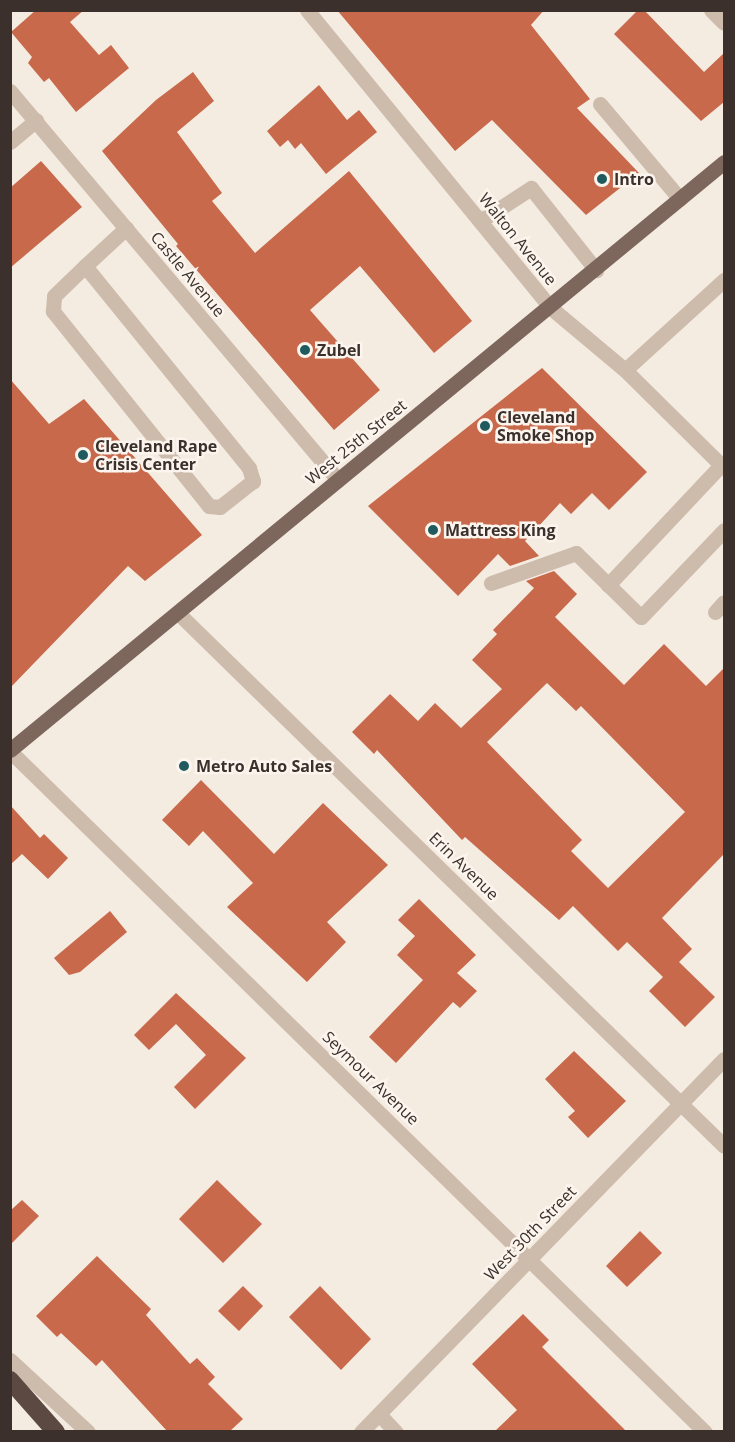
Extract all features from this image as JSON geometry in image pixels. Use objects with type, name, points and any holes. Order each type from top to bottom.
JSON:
[{"type":"highway","points":[[10,1380],[56,1431]]},
{"type":"main road","name":"West 25th Street","points":[[10,751],[338,480],[551,308],[724,162]]},
{"type":"street","name":"Walton Avenue","points":[[307,10],[551,308],[625,370],[723,467]]},
{"type":"street","points":[[711,10],[724,23]]},
{"type":"street","name":"Castle Avenue","points":[[10,91],[338,480]]},
{"type":"street","points":[[600,104],[680,199]]},
{"type":"street","points":[[10,142],[36,120]]},
{"type":"street","points":[[480,221],[531,188],[596,270]]},
{"type":"street","points":[[85,266],[249,468],[253,481],[220,507],[209,506],[52,311],[54,296],[85,266],[126,228]]},
{"type":"street","points":[[625,370],[724,280]]},
{"type":"street","points":[[608,585],[723,467]]},
{"type":"street","points":[[491,583],[576,553],[641,617],[724,530]]},
{"type":"street","name":"Erin Avenue","points":[[178,613],[724,1146]]},
{"type":"street","name":"Seymour Avenue","points":[[10,751],[531,1258],[705,1431]]},
{"type":"street","name":"West 30th Street","points":[[361,1431],[724,1059]]},
{"type":"street","points":[[10,1360],[88,1431]]},
{"type":"street","points":[[379,1414],[396,1431]]},
{"type":"building","points":[[36,10],[84,10],[70,22],[99,55],[111,45],[129,68],[76,112],[49,78],[44,82],[28,63],[32,57],[11,32]]},
{"type":"building","points":[[337,10],[544,10],[531,25],[590,99],[577,108],[639,173],[586,215],[492,120],[455,151]]},
{"type":"building","points":[[638,10],[644,10],[704,72],[724,53],[724,102],[701,121],[614,34]]},
{"type":"building","points":[[193,72],[214,101],[177,132],[222,193],[212,201],[255,253],[349,171],[472,321],[434,353],[360,266],[310,310],[380,390],[334,430],[176,246],[178,244],[102,151],[156,100]]},
{"type":"building","points":[[319,85],[347,120],[359,110],[377,132],[326,174],[301,143],[295,149],[288,140],[280,147],[267,131]]},
{"type":"building","points":[[41,161],[82,207],[10,268],[10,188]]},
{"type":"building","points":[[542,368],[647,472],[609,510],[592,493],[571,514],[560,503],[525,541],[539,556],[510,566],[498,554],[458,596],[368,506]]},
{"type":"building","points":[[10,379],[49,424],[84,399],[202,535],[145,581],[128,566],[10,688]]},
{"type":"building","points":[[554,571],[577,594],[555,617],[624,685],[664,644],[706,686],[724,668],[724,854],[662,918],[692,949],[679,962],[715,997],[685,1027],[649,991],[663,977],[627,942],[618,951],[573,906],[559,920],[465,837],[462,840],[377,750],[374,754],[352,732],[390,694],[418,721],[435,703],[461,728],[502,689],[472,660],[497,634],[493,630],[534,588],[526,581]],"holes":[[[547,683],[576,711],[581,706],[685,812],[608,888],[571,851],[582,840],[487,742]]]},
{"type":"building","points":[[201,780],[274,854],[323,803],[388,865],[327,922],[346,942],[307,982],[227,907],[253,883],[203,831],[189,846],[162,820]]},
{"type":"building","points":[[10,805],[40,838],[44,834],[68,858],[48,879],[22,854],[10,865]]},
{"type":"building","points":[[419,899],[476,955],[457,973],[477,991],[460,1008],[453,1002],[396,1063],[369,1037],[423,980],[397,955],[415,936],[398,920]]},
{"type":"building","points":[[110,911],[127,932],[80,972],[69,975],[54,958]]},
{"type":"building","points":[[176,993],[246,1058],[195,1109],[174,1087],[206,1055],[176,1024],[149,1050],[134,1035]]},
{"type":"building","points":[[574,1051],[626,1101],[588,1138],[568,1117],[575,1111],[545,1079]]},
{"type":"building","points":[[217,1180],[262,1224],[223,1263],[179,1219]]},
{"type":"building","points":[[22,1200],[39,1216],[10,1245],[10,1211]]},
{"type":"building","points":[[640,1231],[662,1253],[627,1287],[606,1266]]},
{"type":"building","points":[[97,1256],[151,1309],[146,1315],[190,1364],[197,1358],[215,1377],[208,1384],[243,1419],[230,1431],[167,1431],[102,1360],[96,1366],[61,1333],[57,1337],[36,1316]]},
{"type":"building","points":[[243,1286],[263,1306],[239,1331],[218,1311]]},
{"type":"building","points":[[320,1286],[371,1339],[341,1370],[289,1317]]},
{"type":"building","points":[[523,1314],[549,1340],[542,1347],[626,1431],[495,1431],[517,1410],[472,1364]]},
{"type":"place","name":"Intro","points":[[602,179]]},
{"type":"place","name":"Zubel","points":[[305,350]]},
{"type":"place","name":"Cleveland Smoke Shop","points":[[485,426]]},
{"type":"place","name":"Cleveland Rape Crisis Center","points":[[83,455]]},
{"type":"place","name":"Mattress King","points":[[433,530]]},
{"type":"place","name":"Metro Auto Sales","points":[[184,766]]}]
